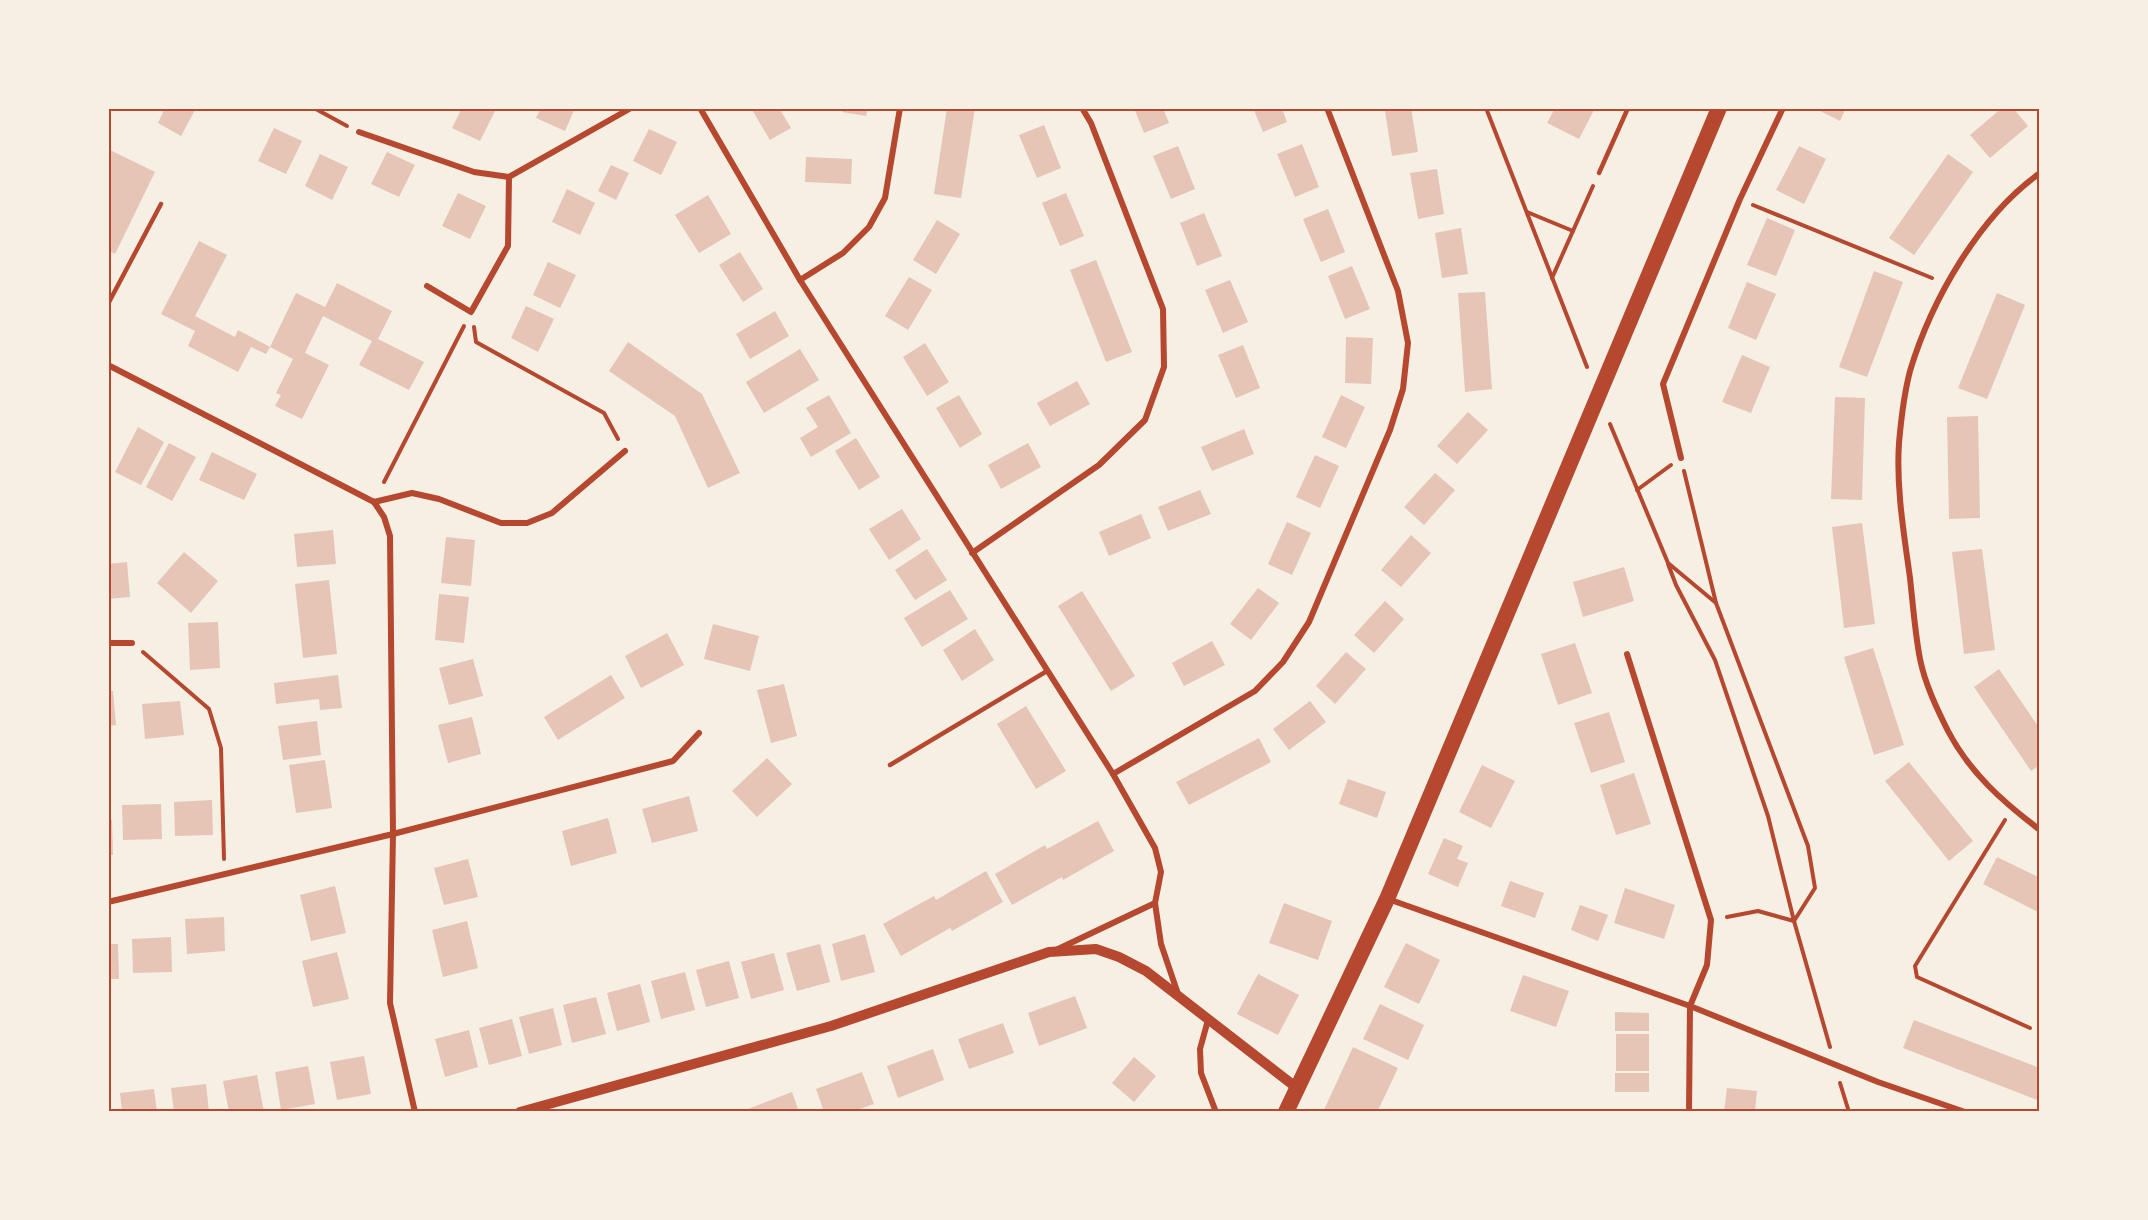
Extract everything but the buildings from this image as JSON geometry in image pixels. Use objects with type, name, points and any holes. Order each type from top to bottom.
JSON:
[{"type":"highway","points":[[1286,1112],[1387,899],[1719,108]]},
{"type":"street","points":[[359,132],[474,172],[509,177],[631,108]]},
{"type":"street","points":[[700,108],[800,280],[1113,774],[1155,848],[1161,872],[1155,903],[1161,944],[1178,995]]},
{"type":"street","points":[[800,280],[843,253],[869,227],[885,198],[900,108]]},
{"type":"street","points":[[972,553],[1099,465],[1145,420],[1164,367],[1163,309],[1091,123],[1082,108]]},
{"type":"street","points":[[1113,774],[1255,690],[1283,662],[1309,622],[1390,430],[1403,389],[1408,343],[1398,291],[1327,108]]},
{"type":"street","points":[[1681,458],[1664,384],[1740,200],[1783,108]]},
{"type":"street","points":[[2040,173],[2002,207],[1974,242],[1947,284],[1910,372],[1899,443],[1899,490],[1920,661],[1927,684],[1950,733],[1972,768],[2012,809],[2040,830]]},
{"type":"street","points":[[427,286],[471,312],[508,246],[509,177]]},
{"type":"street","points":[[108,365],[374,502],[384,517],[390,536],[393,834],[390,1003],[415,1112]]},
{"type":"street","points":[[374,502],[412,493],[439,499],[501,523],[527,523],[552,513],[625,451]]},
{"type":"street","points":[[108,644],[132,643]]},
{"type":"street","points":[[1627,654],[1711,920],[1707,965],[1690,1006],[1689,1112]]},
{"type":"street","points":[[108,902],[393,834],[673,761],[699,733]]},
{"type":"street","points":[[1387,899],[1690,1006],[1878,1082],[1965,1112]]},
{"type":"street","points":[[520,1112],[831,1026],[1050,952],[1155,903]]},
{"type":"street","points":[[1050,952],[1096,950],[1119,957],[1146,971],[1297,1088]]},
{"type":"street","points":[[1208,1020],[1200,1049],[1200,1073],[1216,1112]]},
{"type":"lane","points":[[1599,173],[1628,108]]},
{"type":"lane","points":[[108,304],[161,204]]},
{"type":"lane","points":[[890,765],[1047,671]]},
{"type":"path","points":[[314,108],[359,132]]},
{"type":"path","points":[[1486,108],[1552,278],[1599,173]]},
{"type":"path","points":[[1740,200],[1947,284]]},
{"type":"path","points":[[1526,212],[1573,231]]},
{"type":"path","points":[[471,312],[477,342],[604,413],[625,451]]},
{"type":"path","points":[[374,502],[471,312]]},
{"type":"path","points":[[1794,921],[1815,888],[1808,846],[1716,603],[1681,458],[1637,490],[1676,585],[1715,660],[1767,816],[1794,921],[1833,1058]]},
{"type":"path","points":[[1668,564],[1716,603]]},
{"type":"path","points":[[132,643],[209,709],[221,748],[224,874]]},
{"type":"path","points":[[2012,809],[1915,966],[1917,977],[2030,1028]]},
{"type":"path","points":[[1711,920],[1758,911],[1794,921]]},
{"type":"path","points":[[1839,1080],[1849,1112]]}]
